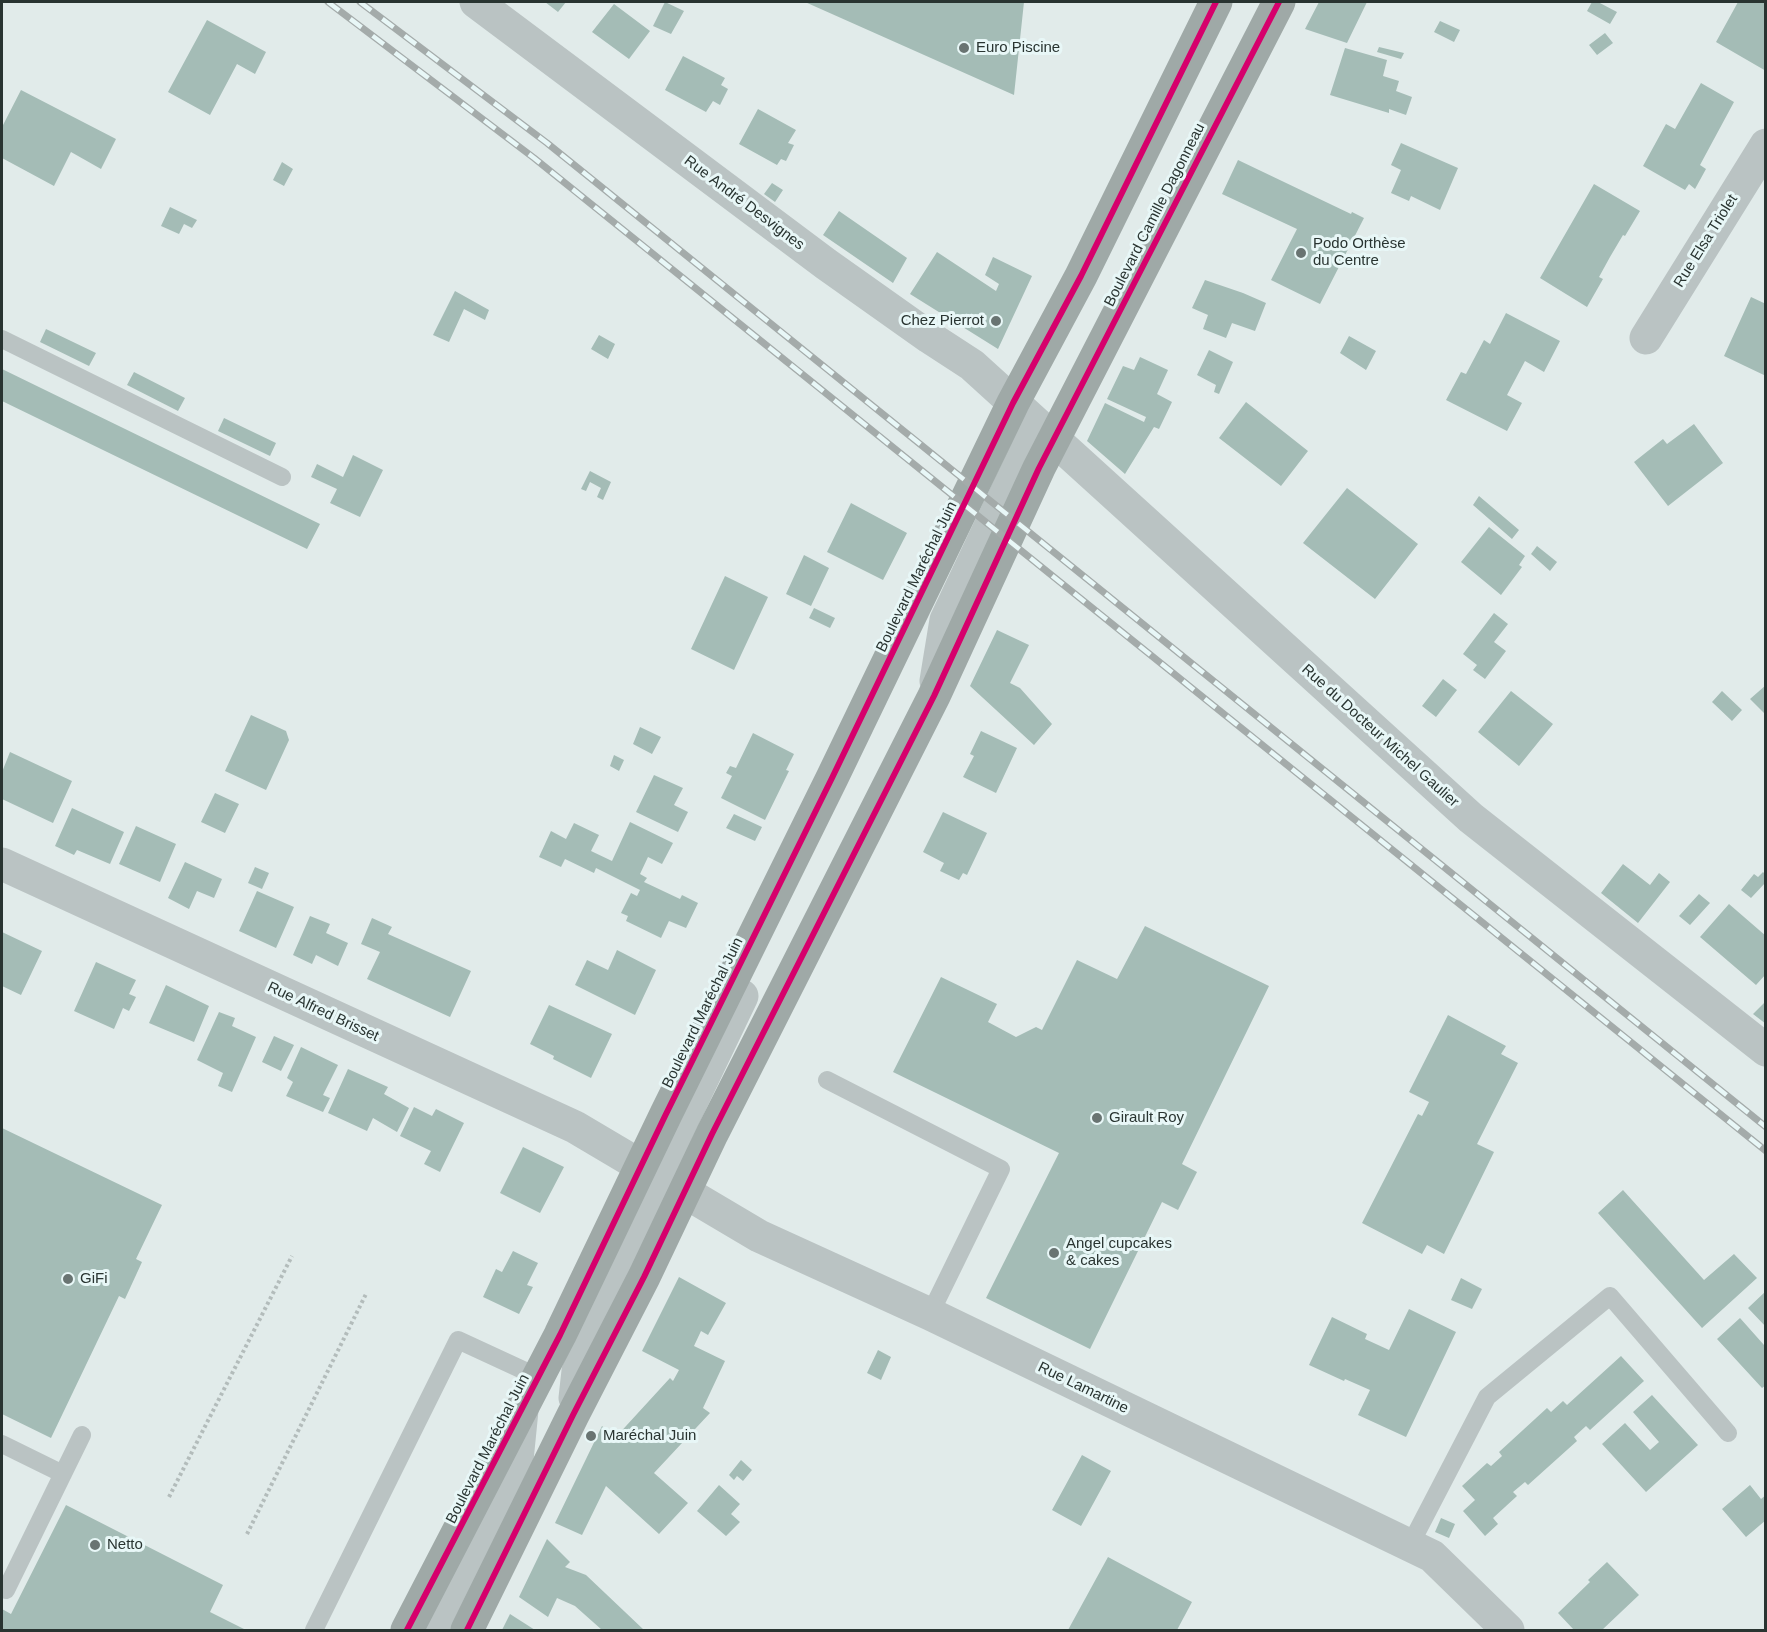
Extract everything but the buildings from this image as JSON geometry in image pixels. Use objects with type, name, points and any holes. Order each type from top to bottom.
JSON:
[{"type":"main road","points":[[1013,403],[1082,276],[1216,2]]},
{"type":"main road","name":"Boulevard Camille Dagonneau","points":[[1040,451],[1279,2]]},
{"type":"main road","name":"Boulevard Maréchal Juin","points":[[408,1630],[522,1410],[1013,403]]},
{"type":"main road","points":[[467,1630],[712,1134],[934,696],[974,586],[1040,451]]},
{"type":"street","name":"Rue André Desvignes","points":[[476,2],[826,264],[972,365],[1013,403]]},
{"type":"street","name":"Rue Elsa Triolet","points":[[1646,338],[1766,144]]},
{"type":"street","name":"Rue du Docteur Michel Gaulier","points":[[1013,403],[1040,451],[1471,818],[1766,1050]]},
{"type":"street","name":"Boulevard Maréchal Juin","points":[[685,1192],[674,1138],[806,863],[832,778]]},
{"type":"street","name":"Rue Alfred Brisset","points":[[2,864],[574,1127],[642,1166]]},
{"type":"street","name":"Rue Lamartine","points":[[642,1166],[759,1236],[930,1314],[1432,1556],[1508,1630]]},
{"type":"street","points":[[573,1415],[578,1371],[653,1212],[642,1166]]},
{"type":"street","points":[[437,1630],[515,1480],[522,1410]]},
{"type":"lane","points":[[2,339],[282,477]]},
{"type":"lane","points":[[827,1080],[1001,1168],[930,1314]]},
{"type":"lane","points":[[1410,1545],[1487,1397],[1610,1296],[1728,1433]]},
{"type":"lane","points":[[314,1630],[458,1340],[538,1377]]},
{"type":"lane","points":[[6,1590],[82,1435]]},
{"type":"lane","points":[[2,1443],[63,1474]]},
{"type":"path","points":[[169,1497],[292,1256]]},
{"type":"path","points":[[247,1534],[366,1294]]},
{"type":"railway","points":[[328,2],[534,158],[1766,1151]]},
{"type":"railway","points":[[360,2],[547,143],[1766,1127]]},
{"type":"cycle path","points":[[407,1630],[560,1335],[1013,403],[1081,276],[1216,2]]},
{"type":"cycle path","points":[[467,1630],[644,1277],[712,1134],[934,696],[1039,468],[1279,2]]},
{"type":"place","name":"Euro Piscine","points":[[964,48]]},
{"type":"place","name":"Podo Orthèse du Centre","points":[[1301,253]]},
{"type":"place","name":"Chez Pierrot","points":[[996,321]]},
{"type":"place","name":"Girault Roy","points":[[1097,1118]]},
{"type":"place","name":"Angel cupcakes & cakes","points":[[1054,1253]]},
{"type":"place","name":"GiFi","points":[[68,1279]]},
{"type":"place","name":"Maréchal Juin","points":[[591,1436]]},
{"type":"place","name":"Netto","points":[[95,1545]]}]
